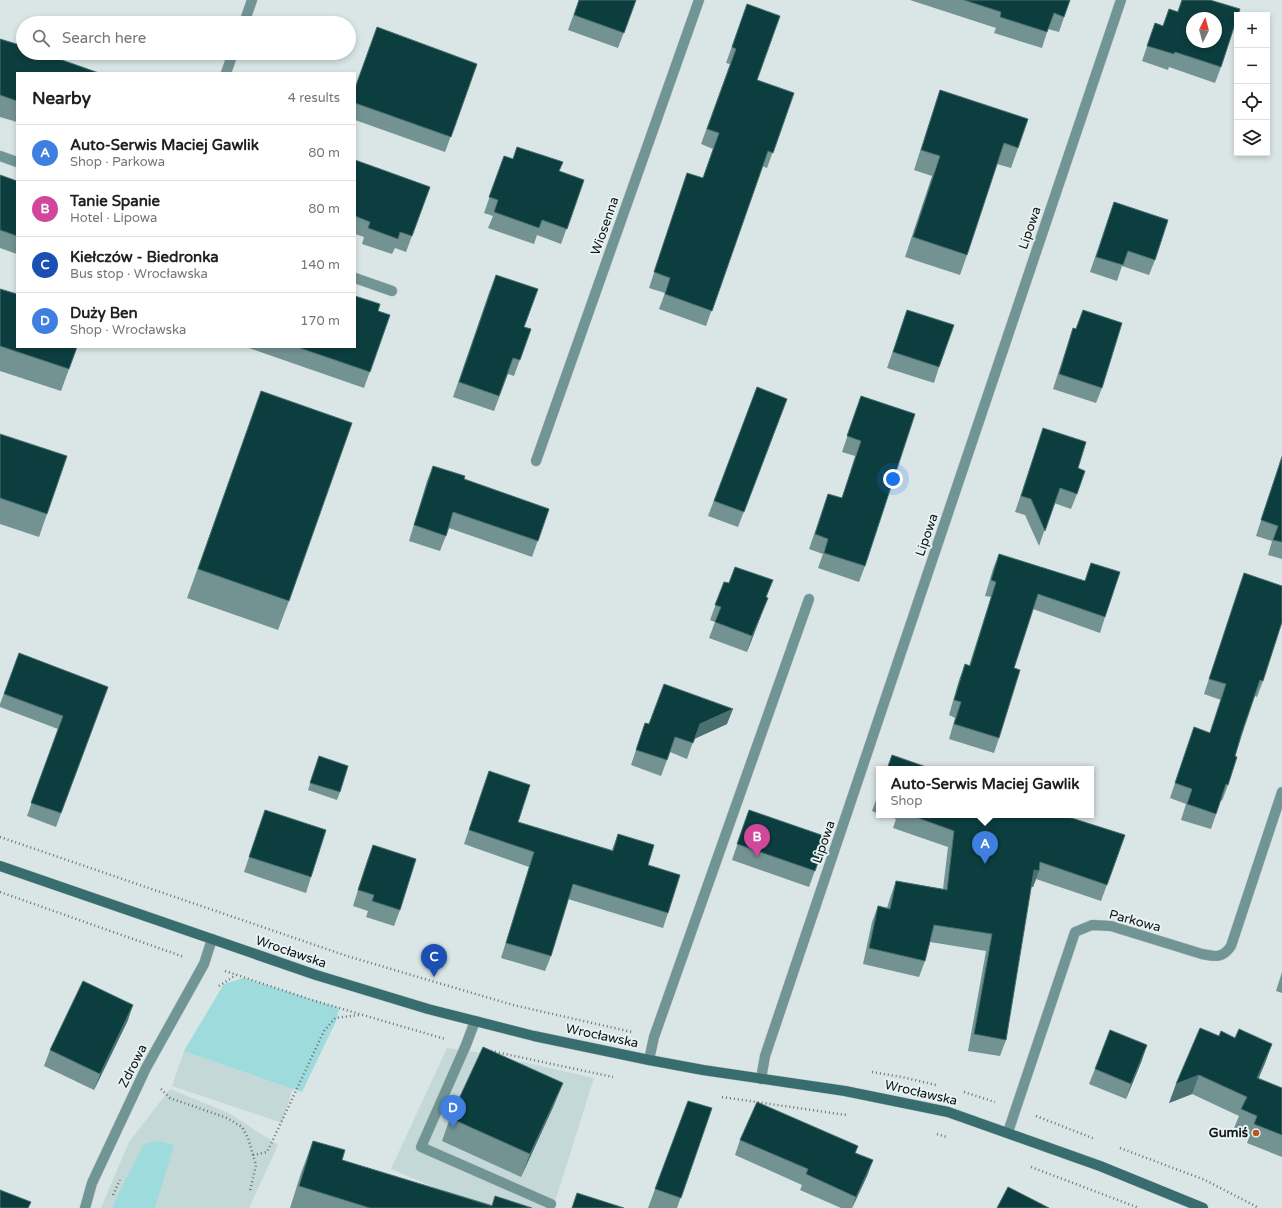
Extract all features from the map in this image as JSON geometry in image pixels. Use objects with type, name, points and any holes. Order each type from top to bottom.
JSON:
[{"type":"street","points":[[246,16],[252,0]]},
{"type":"street","name":"Wiosenna","points":[[536,461],[699,0]]},
{"type":"street","name":"Lipowa","points":[[761,1079],[770,1041],[1121,0]]},
{"type":"street","points":[[226,72],[231,60]]},
{"type":"street","points":[[0,156],[16,162]]},
{"type":"street","points":[[356,278],[392,291]]},
{"type":"street","points":[[649,1060],[654,1037],[808,599]]},
{"type":"street","name":"Parkowa","points":[[1008,1132],[1075,932],[1092,925],[1111,926],[1202,954],[1216,957],[1225,954],[1231,946],[1282,792]]},
{"type":"street","name":"Wrocławska","points":[[0,866],[351,986],[475,1021],[534,1036],[649,1060],[894,1100],[948,1112],[1008,1132],[1100,1166],[1199,1207]]},
{"type":"street","name":"Zdrowa","points":[[85,1208],[92,1183],[146,1068],[204,964],[212,939]]},
{"type":"street","points":[[475,1021],[421,1147],[551,1204]]},
{"type":"path","points":[[0,837],[347,956],[513,1005],[654,1037]]},
{"type":"path","points":[[216,988],[220,984],[237,975]]},
{"type":"path","points":[[253,1155],[267,1152],[286,1115],[310,1059],[324,1031],[335,1018],[361,1014]]},
{"type":"path","points":[[871,1072],[902,1077],[939,1086]]},
{"type":"path","points":[[162,1084],[161,1090],[170,1098],[227,1118],[242,1127],[248,1138],[256,1165],[250,1191]]},
{"type":"path","points":[[962,1092],[1015,1109],[1103,1142]]},
{"type":"path","points":[[1117,1147],[1205,1180],[1259,1208]]},
{"type":"shaded area","points":[[244,978],[339,1008],[336,1021],[302,1092],[184,1051],[224,984]]},
{"type":"shaded area","points":[[447,1048],[483,1053],[594,1078],[553,1208],[483,1208],[391,1169]]},
{"type":"shaded area","points":[[184,1051],[293,1088],[282,1123],[172,1086]]},
{"type":"shaded area","points":[[170,1089],[229,1113],[278,1145],[249,1208],[101,1208],[129,1142]]},
{"type":"shaded area","points":[[159,1141],[174,1145],[155,1208],[113,1208],[116,1199],[144,1144]]},
{"type":"building","points":[[579,0],[636,0],[624,33],[574,15]]},
{"type":"building","points":[[964,0],[1070,0],[1064,17],[1054,13],[1047,32],[1000,17],[1001,12]]},
{"type":"building","points":[[1182,0],[1210,0],[1240,9],[1239,12],[1234,12],[1234,27],[1221,67],[1175,52],[1174,54],[1147,46],[1155,23],[1163,26],[1169,9],[1178,12]]},
{"type":"building","points":[[747,4],[780,16],[757,80],[794,93],[773,153],[768,151],[712,311],[665,294],[670,278],[654,272],[687,173],[703,178],[719,133],[707,129],[736,49],[732,47]]},
{"type":"building","points":[[377,27],[477,64],[451,137],[356,103],[356,85]]},
{"type":"building","points":[[0,39],[16,44],[16,60],[62,60],[96,72],[16,72],[16,101],[0,95]]},
{"type":"building","points":[[940,90],[1028,119],[1018,148],[1004,143],[967,255],[913,237],[940,156],[921,150]]},
{"type":"building","points":[[517,147],[563,162],[559,171],[584,180],[567,229],[542,220],[539,228],[494,212],[498,200],[489,197],[504,156],[513,159]]},
{"type":"building","points":[[356,160],[430,187],[412,236],[400,232],[398,239],[368,228],[370,222],[356,216]]},
{"type":"building","points":[[0,175],[16,181],[16,236],[0,230]]},
{"type":"building","points":[[1114,202],[1168,220],[1155,260],[1128,251],[1123,265],[1096,257]]},
{"type":"building","points":[[496,275],[538,289],[524,327],[531,329],[520,360],[513,358],[499,396],[459,382]]},
{"type":"building","points":[[0,289],[16,294],[16,348],[77,348],[69,369],[0,346]]},
{"type":"building","points":[[356,296],[380,304],[378,311],[390,315],[370,372],[300,348],[356,348]]},
{"type":"building","points":[[907,310],[954,325],[939,367],[893,352]]},
{"type":"building","points":[[1083,310],[1122,323],[1102,388],[1059,374],[1073,328],[1076,329]]},
{"type":"building","points":[[757,387],[787,399],[744,512],[714,501]]},
{"type":"building","points":[[261,391],[352,423],[289,601],[198,569]]},
{"type":"building","points":[[861,396],[915,414],[865,566],[824,553],[828,539],[815,534],[828,494],[842,498],[861,441],[847,436]]},
{"type":"building","points":[[1043,428],[1086,442],[1078,468],[1085,471],[1077,494],[1060,488],[1045,531],[1031,499],[1021,496]]},
{"type":"building","points":[[0,434],[67,456],[47,514],[0,498]]},
{"type":"building","points":[[1282,457],[1282,542],[1273,540],[1278,526],[1261,520]]},
{"type":"building","points":[[433,466],[465,476],[464,479],[549,509],[538,541],[453,512],[446,536],[414,525]]},
{"type":"building","points":[[999,554],[1085,581],[1091,563],[1120,572],[1105,617],[1038,594],[1014,668],[1020,670],[999,738],[954,724],[961,702],[954,700],[965,664],[970,666],[996,582],[991,580]]},
{"type":"building","points":[[735,567],[773,580],[766,597],[768,598],[752,636],[715,622],[721,607],[715,605],[724,582],[729,583]]},
{"type":"building","points":[[1244,573],[1282,586],[1282,622],[1263,681],[1260,680],[1242,732],[1235,756],[1237,757],[1228,785],[1226,784],[1216,814],[1187,804],[1192,789],[1175,783],[1194,727],[1210,733],[1226,684],[1209,679]]},
{"type":"building","points":[[19,653],[108,687],[61,813],[31,803],[63,716],[4,694]]},
{"type":"building","points":[[664,684],[733,709],[700,724],[693,743],[675,737],[667,760],[636,750],[645,723],[649,724]]},
{"type":"building","points":[[892,755],[923,766],[888,766]]},
{"type":"building","points":[[319,756],[348,766],[340,792],[310,783]]},
{"type":"building","points":[[489,771],[530,785],[518,822],[613,851],[618,834],[654,845],[648,865],[680,875],[668,913],[573,884],[551,956],[506,943],[534,852],[469,830]]},
{"type":"building","points":[[265,810],[326,830],[311,877],[249,857]]},
{"type":"building","points":[[749,810],[827,837],[815,871],[737,844]]},
{"type":"building","points":[[918,818],[1071,818],[1125,835],[1107,885],[1040,862],[1039,871],[1034,870],[1006,1040],[974,1034],[992,934],[934,925],[925,961],[869,948],[878,906],[890,909],[896,881],[947,890],[954,831]]},
{"type":"building","points":[[373,845],[416,859],[400,910],[372,901],[374,895],[358,890]]},
{"type":"building","points":[[83,981],[133,1005],[100,1074],[50,1050]]},
{"type":"building","points":[[1200,1028],[1219,1036],[1221,1031],[1235,1038],[1239,1029],[1272,1044],[1257,1078],[1282,1088],[1282,1135],[1254,1124],[1257,1116],[1241,1109],[1247,1097],[1199,1075],[1176,1084]]},
{"type":"building","points":[[1110,1030],[1147,1045],[1131,1084],[1095,1069]]},
{"type":"building","points":[[483,1047],[563,1083],[530,1154],[450,1118]]},
{"type":"building","points":[[688,1101],[712,1108],[681,1198],[655,1189]]},
{"type":"building","points":[[757,1102],[858,1146],[855,1153],[873,1160],[856,1197],[806,1174],[808,1169],[740,1140]]},
{"type":"building","points":[[313,1141],[345,1150],[342,1160],[492,1206],[495,1196],[532,1208],[370,1208],[299,1186]]},
{"type":"building","points":[[1008,1187],[1049,1208],[997,1208]]},
{"type":"building","points":[[0,1190],[31,1202],[28,1208],[0,1208]]},
{"type":"building","points":[[577,1193],[624,1208],[572,1208]]},
{"type":"place","name":"Tanie Spanie","points":[[757,857]]},
{"type":"place","name":"Auto-Serwis Maciej Gawlik","points":[[985,864]]},
{"type":"place","name":"Kiełczów - Biedronka","points":[[434,977]]},
{"type":"place","name":"Duży Ben","points":[[453,1128]]},
{"type":"place","name":"Gumiś","points":[[1256,1133]]}]
